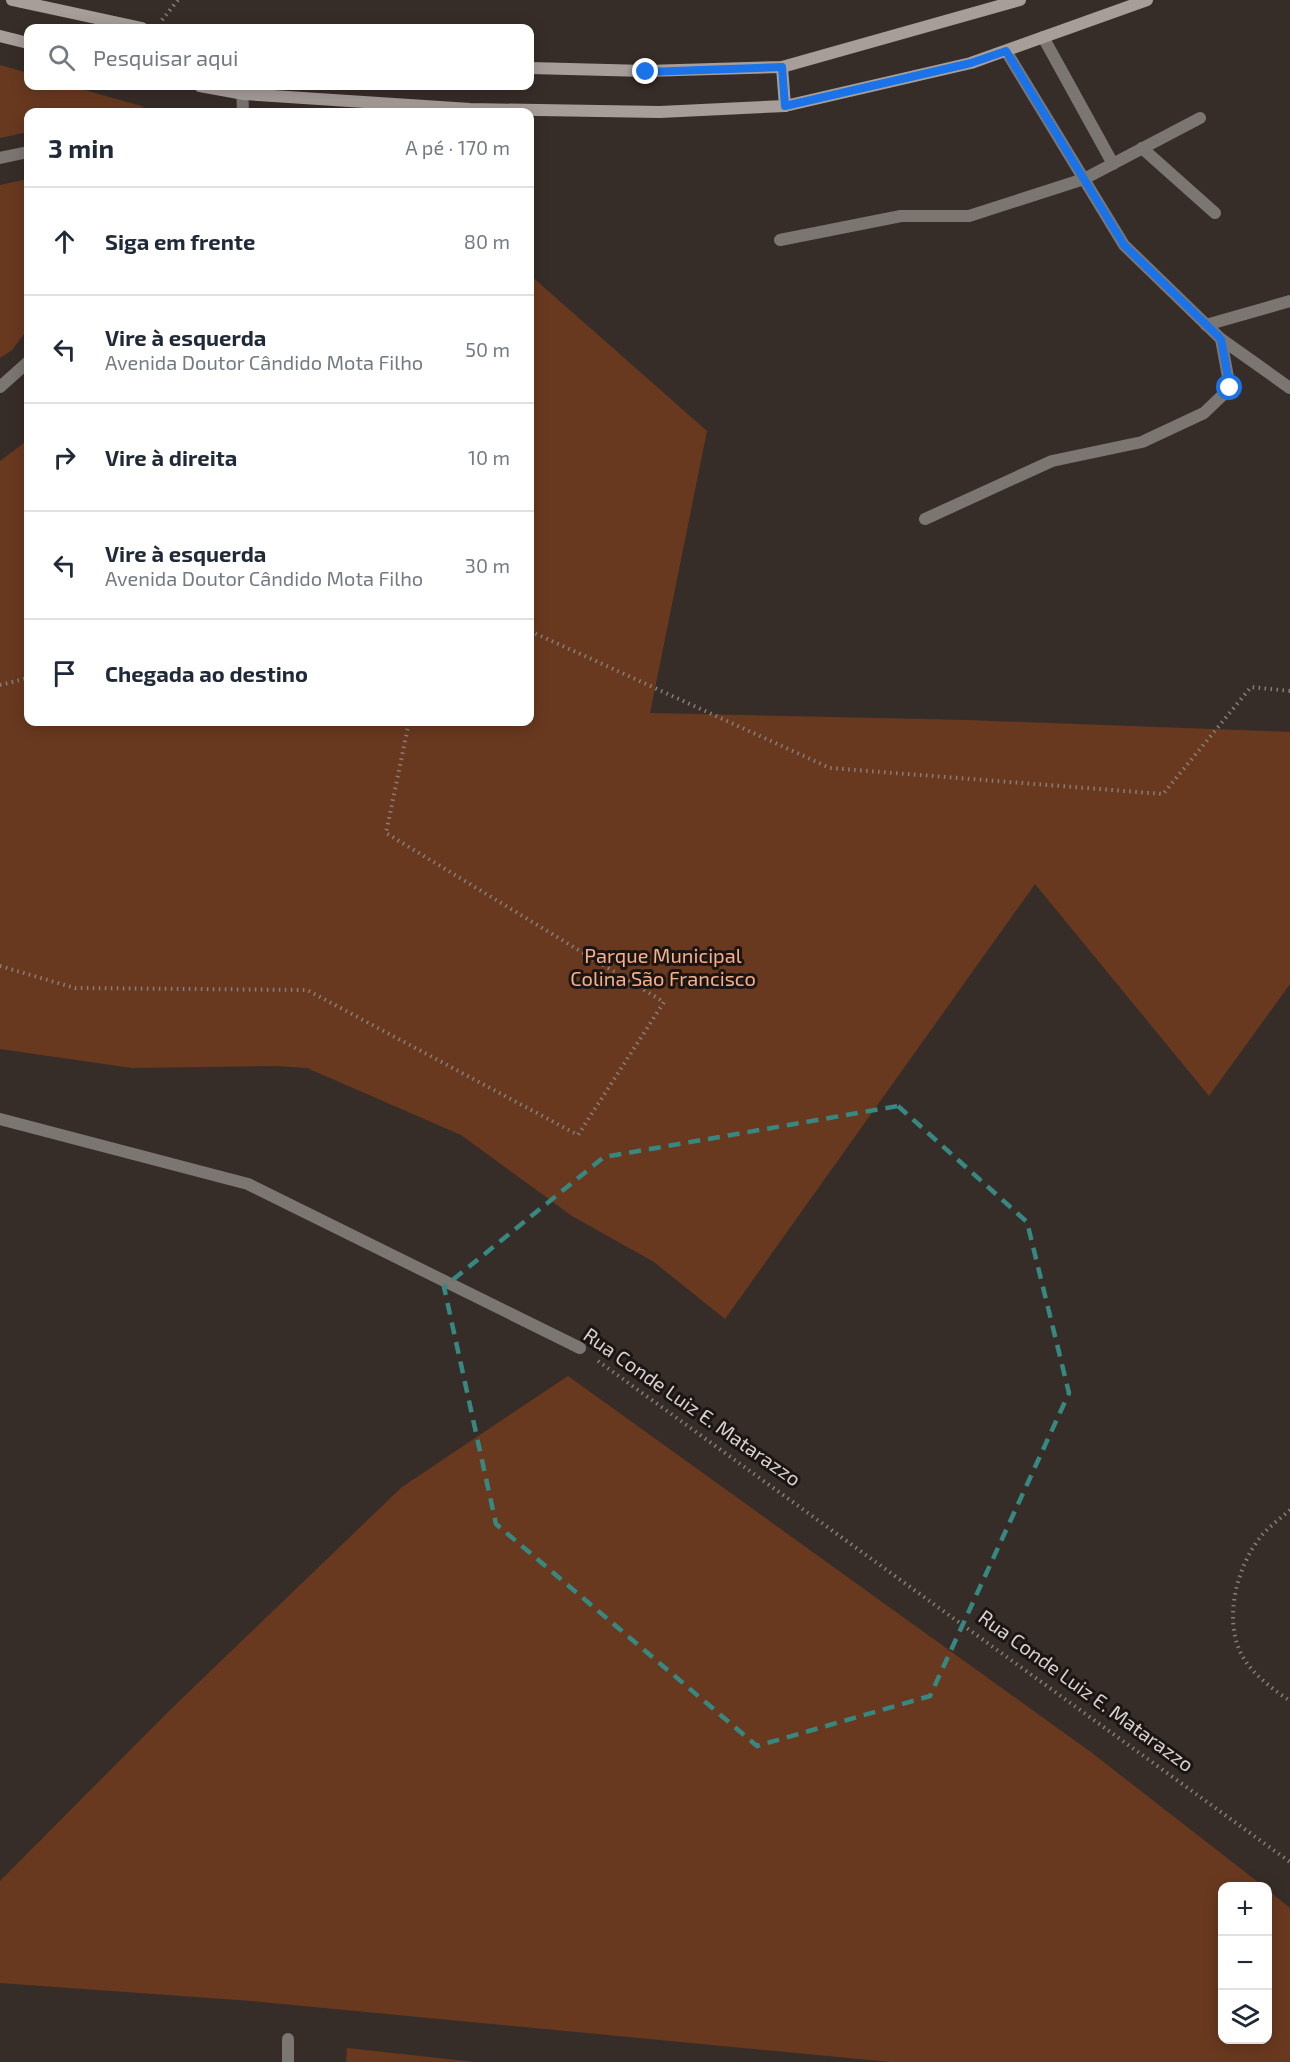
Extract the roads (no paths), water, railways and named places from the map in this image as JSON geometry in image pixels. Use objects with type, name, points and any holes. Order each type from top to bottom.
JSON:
[{"type":"main road","points":[[12,0],[123,24]]},
{"type":"main road","points":[[534,68],[646,72],[782,67],[1020,0]]},
{"type":"main road","points":[[534,110],[660,112],[785,106],[971,63],[1147,0]]},
{"type":"main road","points":[[0,36],[24,42]]},
{"type":"main road","points":[[782,67],[785,106]]},
{"type":"main road","points":[[243,90],[458,108]]},
{"type":"street","points":[[1043,37],[1113,164]]},
{"type":"street","points":[[1006,51],[1124,245],[1221,339],[1290,388]]},
{"type":"street","points":[[243,90],[243,108]]},
{"type":"street","points":[[780,240],[901,216],[969,216],[1084,179],[1200,118]]},
{"type":"street","points":[[1142,148],[1215,213]]},
{"type":"street","points":[[0,158],[24,153]]},
{"type":"street","points":[[1206,325],[1290,301]]},
{"type":"street","points":[[925,519],[1052,461],[1142,442],[1204,413],[1230,388],[1221,339]]},
{"type":"street","points":[[0,387],[24,366]]},
{"type":"street","name":"Rua Conde Luiz E. Matarazzo","points":[[0,1119],[248,1184],[580,1348]]},
{"type":"street","points":[[288,2038],[288,2062]]},
{"type":"park label","name":"Parque Municipal Colina São Francisco","points":[[663,968]]}]
